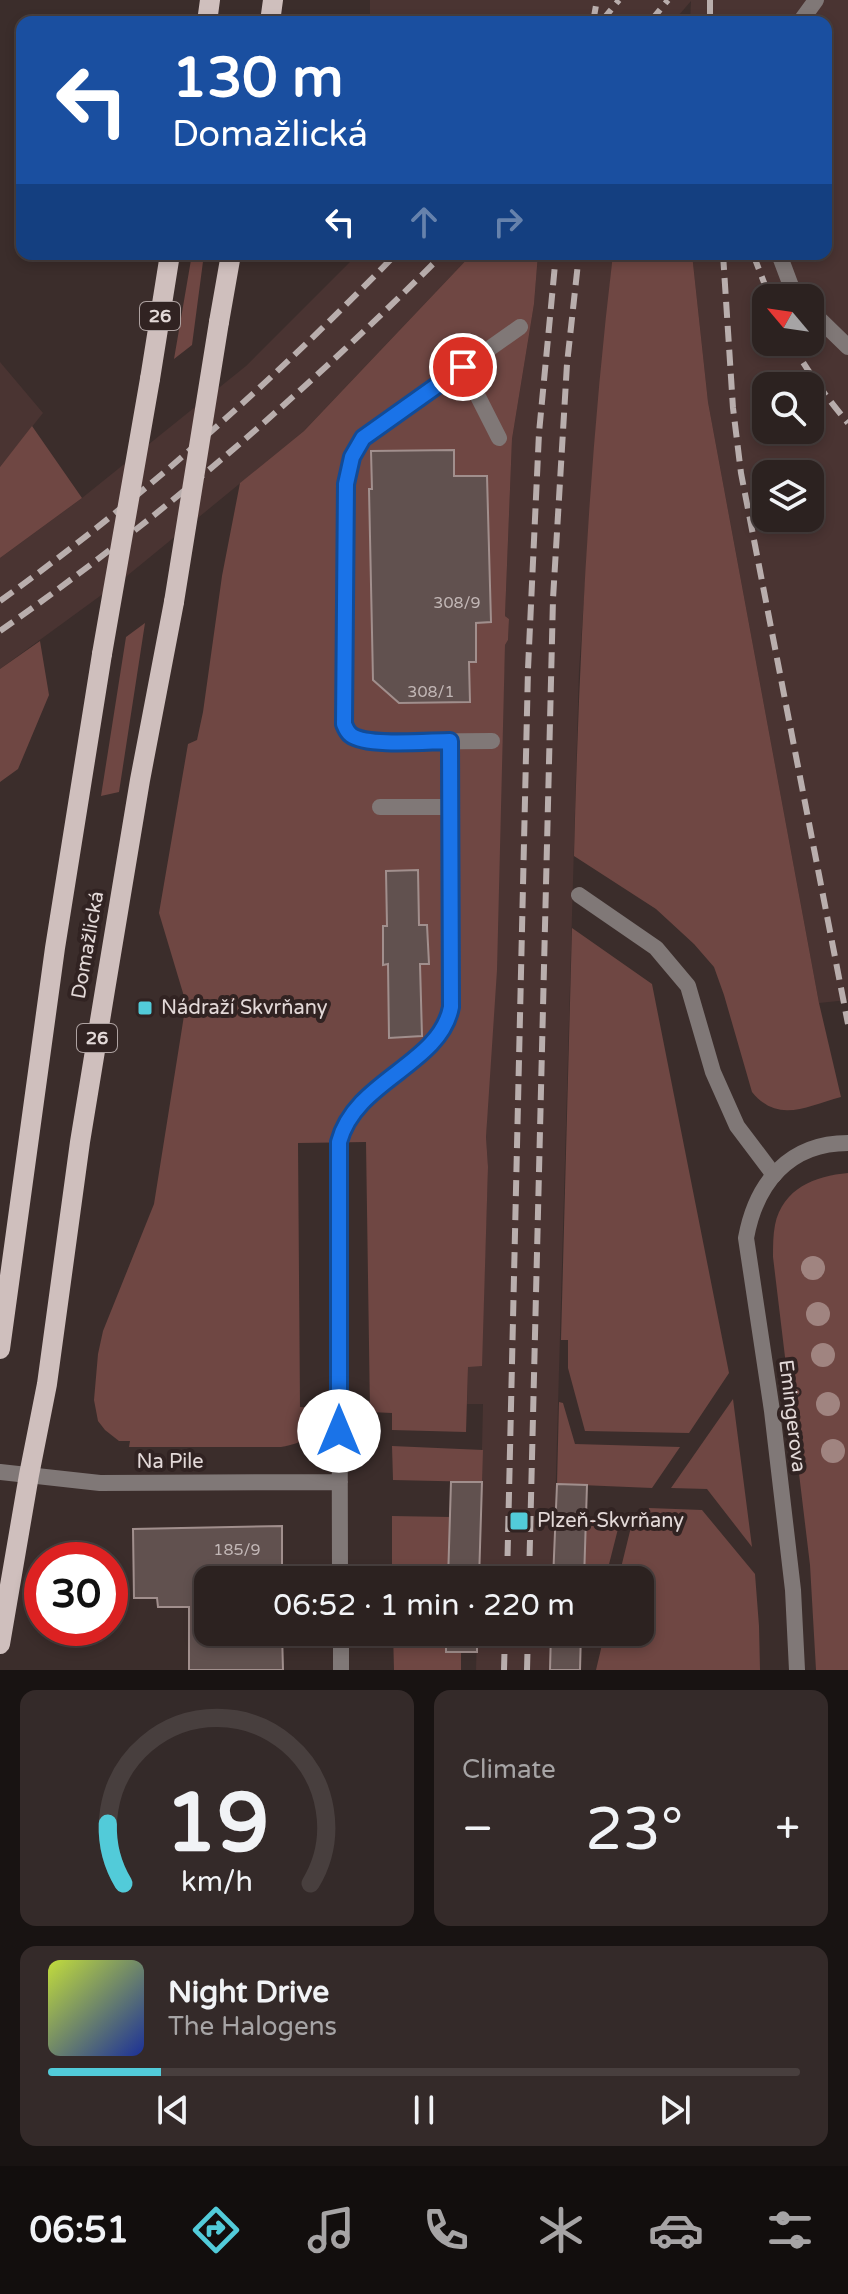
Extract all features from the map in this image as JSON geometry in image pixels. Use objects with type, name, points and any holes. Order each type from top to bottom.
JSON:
[{"type":"main road","name":"Domažlická","points":[[0,1349],[55,948],[169,260]]},
{"type":"main road","name":"Domažlická","points":[[0,1644],[47,1384],[102,1005],[174,602],[230,260]]},
{"type":"street","points":[[781,260],[790,284]]},
{"type":"street","points":[[824,324],[848,347]]},
{"type":"street","points":[[492,741],[374,742],[355,738],[348,733],[344,724],[346,484],[352,457],[363,438],[520,327]]},
{"type":"street","points":[[463,367],[499,438]]},
{"type":"street","points":[[340,1566],[339,1142],[348,1118],[356,1108],[431,1044],[449,1019],[450,741]]},
{"type":"street","points":[[380,807],[450,807]]},
{"type":"street","points":[[579,895],[656,948],[688,986],[713,1072],[737,1126],[774,1175]]},
{"type":"street","name":"Emingerova","points":[[797,1670],[793,1590],[772,1411],[746,1238],[750,1215],[759,1193],[774,1175],[804,1150],[819,1145],[848,1143]]},
{"type":"street","name":"Na Pile","points":[[0,1472],[100,1483],[340,1482]]},
{"type":"street","points":[[341,1646],[341,1670]]},
{"type":"shaded area","points":[[370,0],[848,0],[848,1000],[819,1003],[708,402],[693,260],[832,260],[832,16],[690,16],[691,1],[678,16],[370,16]]},
{"type":"shaded area","points":[[191,260],[203,260],[192,345],[174,359]]},
{"type":"shaded area","points":[[352,260],[466,260],[304,431],[122,580],[0,669],[0,558],[82,498],[246,366]]},
{"type":"shaded area","points":[[466,260],[538,260],[534,304],[512,439],[497,970],[486,1137],[488,1167],[482,1366],[468,1367],[466,1432],[392,1430],[392,1413],[370,1412],[366,1142],[298,1143],[300,1407],[315,1408],[312,1431],[304,1440],[281,1447],[129,1447],[130,1441],[119,1441],[98,1421],[94,1400],[103,1331],[154,1204],[186,1003],[159,913],[188,744],[197,740],[203,712],[222,576],[240,483],[304,431]]},
{"type":"shaded area","points":[[538,260],[612,260],[595,440],[579,671],[553,1566],[479,1566],[483,1404],[467,1404],[468,1366],[481,1366],[488,1167],[486,1137],[505,645],[509,619],[505,616],[512,439],[534,304]]},
{"type":"shaded area","points":[[612,260],[693,260],[708,402],[819,1003],[841,1097],[805,1108],[772,1108],[752,1092],[714,967],[694,944],[656,909],[574,856],[586,555]]},
{"type":"shaded area","points":[[0,362],[43,413],[0,467]]},
{"type":"shaded area","points":[[32,426],[82,498],[0,558],[0,467]]},
{"type":"shaded area","points":[[145,623],[119,792],[101,796],[126,637]]},
{"type":"shaded area","points":[[40,641],[49,695],[18,769],[0,782],[0,669]]},
{"type":"shaded area","points":[[572,928],[652,984],[729,1373],[689,1433],[585,1431],[568,1368],[568,1340],[561,1340]]},
{"type":"shaded area","points":[[848,1173],[848,1670],[816,1670],[810,1565],[773,1237],[779,1212],[793,1193],[824,1177]]},
{"type":"shaded area","points":[[733,1399],[752,1547],[707,1489],[671,1488]]},
{"type":"shaded area","points":[[559,1402],[563,1403],[575,1444],[680,1447],[652,1488],[557,1484]]},
{"type":"shaded area","points":[[392,1446],[483,1450],[482,1482],[393,1480]]},
{"type":"shaded area","points":[[649,1508],[702,1510],[755,1574],[760,1670],[596,1670],[602,1646],[654,1646],[654,1566],[621,1566],[631,1527],[647,1526]]},
{"type":"shaded area","points":[[392,1516],[450,1517],[448,1566],[392,1566]]},
{"type":"shaded area","points":[[586,1519],[620,1521],[609,1566],[584,1566]]},
{"type":"shaded area","points":[[393,1646],[446,1646],[446,1651],[461,1652],[461,1670],[394,1670]]},
{"type":"shaded area","points":[[477,1646],[551,1646],[550,1670],[476,1670]]},
{"type":"building","points":[[454,450],[454,476],[487,476],[491,622],[476,623],[476,662],[469,662],[470,702],[399,703],[373,680],[371,451]]},
{"type":"building","points":[[418,870],[419,925],[427,925],[429,964],[420,964],[422,1036],[389,1038],[388,964],[383,965],[383,926],[387,926],[386,871]]},
{"type":"building","points":[[451,1482],[482,1482],[479,1566],[448,1566]]},
{"type":"building","points":[[557,1484],[587,1485],[584,1566],[554,1566]]},
{"type":"building","points":[[282,1526],[282,1566],[194,1566],[194,1646],[282,1646],[283,1670],[189,1670],[189,1607],[158,1607],[157,1598],[134,1598],[133,1529]]},
{"type":"building","points":[[446,1646],[477,1646],[477,1652],[446,1652]]},
{"type":"building","points":[[551,1646],[581,1646],[580,1670],[550,1670]]},
{"type":"railway","points":[[594,16],[597,0]]},
{"type":"railway","points":[[606,16],[619,0]]},
{"type":"railway","points":[[655,16],[668,0]]},
{"type":"railway","points":[[710,0],[710,16]]},
{"type":"railway","points":[[0,601],[105,521],[206,436],[303,347],[390,260]]},
{"type":"railway","points":[[0,631],[118,544],[230,452],[338,356],[437,260]]},
{"type":"railway","points":[[507,1566],[528,669],[539,433],[555,260]]},
{"type":"railway","points":[[529,1566],[553,599],[567,364],[578,260]]},
{"type":"railway","points":[[723,260],[733,408],[741,473],[848,1024]]},
{"type":"railway","points":[[755,260],[765,284]]},
{"type":"railway","points":[[800,356],[848,423]]},
{"type":"railway","points":[[504,1670],[505,1646]]},
{"type":"railway","points":[[527,1670],[528,1646]]},
{"type":"place","name":"Nádraží Skvrňany","points":[[145,1008]]},
{"type":"place","name":"Plzeň-Skvrňany","points":[[519,1521]]},
{"type":"route","points":[[339,1431],[339,1142],[348,1118],[356,1108],[431,1044],[449,1019],[451,1007],[450,741],[374,742],[355,738],[348,733],[344,724],[346,484],[352,457],[363,438],[463,367]]}]
